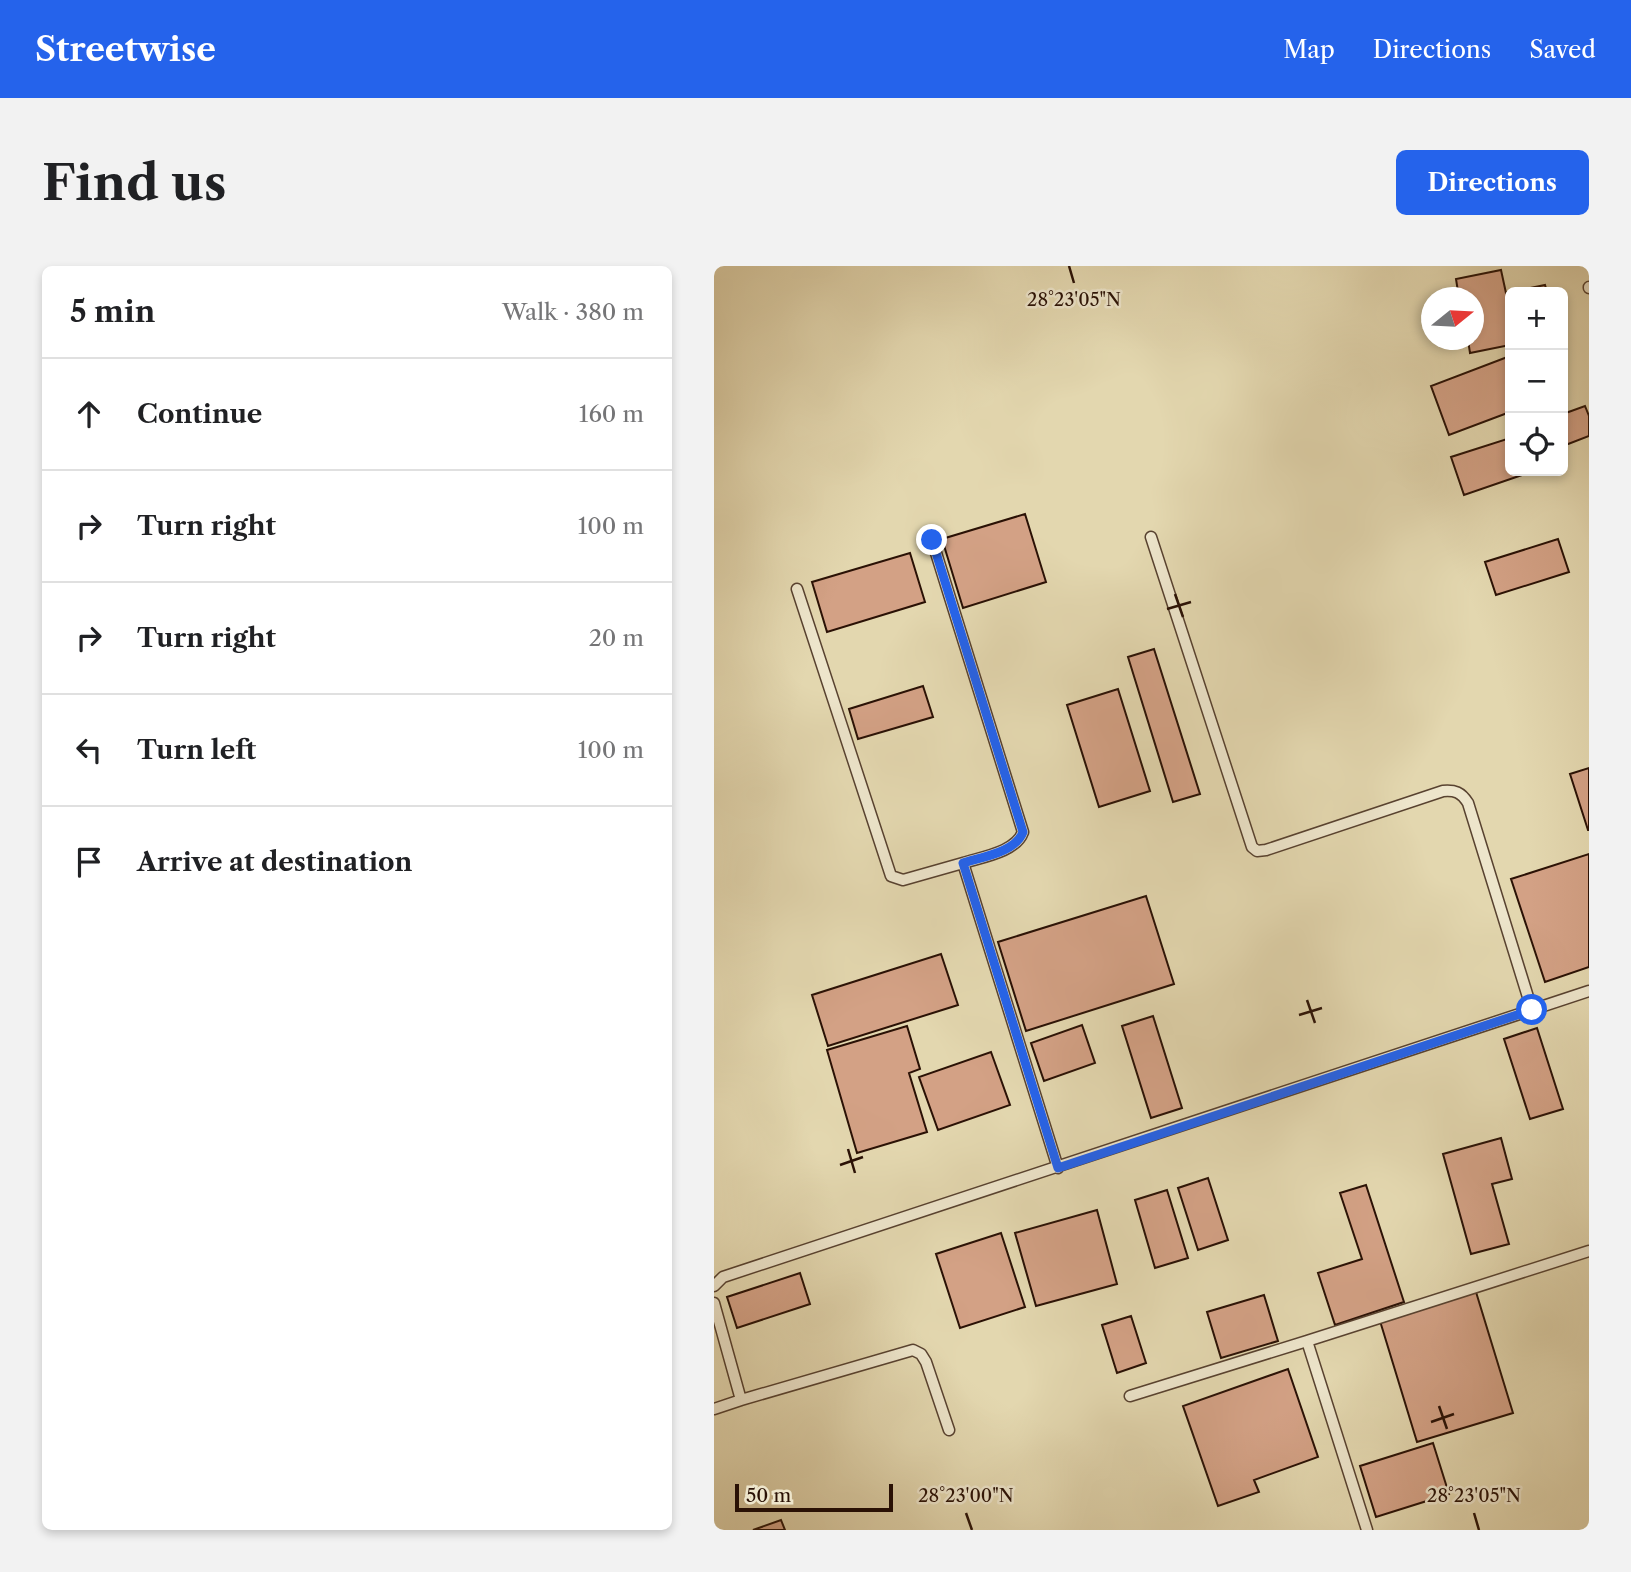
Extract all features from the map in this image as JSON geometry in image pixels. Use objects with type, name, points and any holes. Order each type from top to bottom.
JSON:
[{"type":"lane","points":[[1151,537],[1252,847],[1257,851],[1266,850],[1443,791],[1453,790],[1463,795],[1532,1010]]},
{"type":"lane","points":[[797,589],[891,876],[903,880],[1012,846],[1020,841],[1023,832],[932,540]]},
{"type":"lane","points":[[963,863],[1058,1168]]},
{"type":"lane","points":[[714,1286],[723,1278],[1589,991]]},
{"type":"lane","points":[[1130,1396],[1589,1251]]},
{"type":"lane","points":[[714,1303],[741,1400]]},
{"type":"lane","points":[[1307,1341],[1367,1530]]},
{"type":"lane","points":[[714,1409],[912,1350],[921,1354],[926,1362],[949,1430]]},
{"type":"building","points":[[1501,270],[1505,288],[1505,346],[1470,353],[1470,350],[1484,350],[1484,287],[1457,287],[1456,279]]},
{"type":"building","points":[[1505,358],[1505,414],[1449,435],[1431,386]]},
{"type":"building","points":[[1585,406],[1589,416],[1589,436],[1568,444],[1568,413]]},
{"type":"building","points":[[1505,440],[1505,476],[1519,476],[1464,495],[1451,457]]},
{"type":"building","points":[[1025,514],[1046,582],[963,608],[942,539]]},
{"type":"building","points":[[1558,539],[1569,572],[1496,595],[1485,562]]},
{"type":"building","points":[[910,553],[925,602],[827,632],[812,582]]},
{"type":"building","points":[[1154,649],[1200,794],[1173,802],[1128,657]]},
{"type":"building","points":[[923,686],[933,717],[858,739],[849,709]]},
{"type":"building","points":[[1118,689],[1150,791],[1099,807],[1067,705]]},
{"type":"building","points":[[1589,768],[1589,830],[1588,830],[1570,774]]},
{"type":"building","points":[[1589,854],[1589,967],[1545,982],[1511,879]]},
{"type":"building","points":[[1146,896],[1174,984],[1026,1031],[998,942]]},
{"type":"building","points":[[941,954],[958,1005],[828,1046],[812,995]]},
{"type":"building","points":[[1153,1016],[1182,1108],[1151,1118],[1122,1026]]},
{"type":"building","points":[[1082,1025],[1095,1063],[1044,1081],[1031,1043]]},
{"type":"building","points":[[907,1026],[920,1069],[909,1073],[927,1132],[857,1153],[827,1050]]},
{"type":"building","points":[[1537,1028],[1563,1109],[1530,1119],[1504,1039]]},
{"type":"building","points":[[991,1052],[1010,1105],[938,1130],[919,1077]]},
{"type":"building","points":[[1501,1138],[1512,1179],[1492,1184],[1509,1244],[1471,1254],[1443,1154]]},
{"type":"building","points":[[1208,1178],[1228,1240],[1198,1250],[1178,1188]]},
{"type":"building","points":[[1366,1185],[1404,1302],[1335,1325],[1318,1273],[1362,1259],[1340,1193]]},
{"type":"building","points":[[1167,1190],[1188,1258],[1155,1268],[1135,1200]]},
{"type":"building","points":[[1097,1210],[1117,1284],[1036,1306],[1015,1233]]},
{"type":"building","points":[[1001,1233],[1025,1307],[960,1328],[936,1254]]},
{"type":"building","points":[[800,1273],[810,1304],[737,1328],[727,1297]]},
{"type":"building","points":[[1476,1292],[1513,1413],[1417,1442],[1380,1321]]},
{"type":"building","points":[[1264,1295],[1278,1341],[1221,1358],[1207,1312]]},
{"type":"building","points":[[1131,1316],[1146,1363],[1117,1373],[1102,1325]]},
{"type":"building","points":[[1288,1369],[1318,1457],[1254,1480],[1259,1492],[1218,1506],[1183,1406]]},
{"type":"building","points":[[1433,1443],[1449,1494],[1376,1517],[1360,1466]]},
{"type":"building","points":[[781,1520],[785,1530],[753,1530]]},
{"type":"route","points":[[932,540],[1023,832],[1020,841],[1012,846],[963,863],[1058,1168],[1532,1010]]}]
